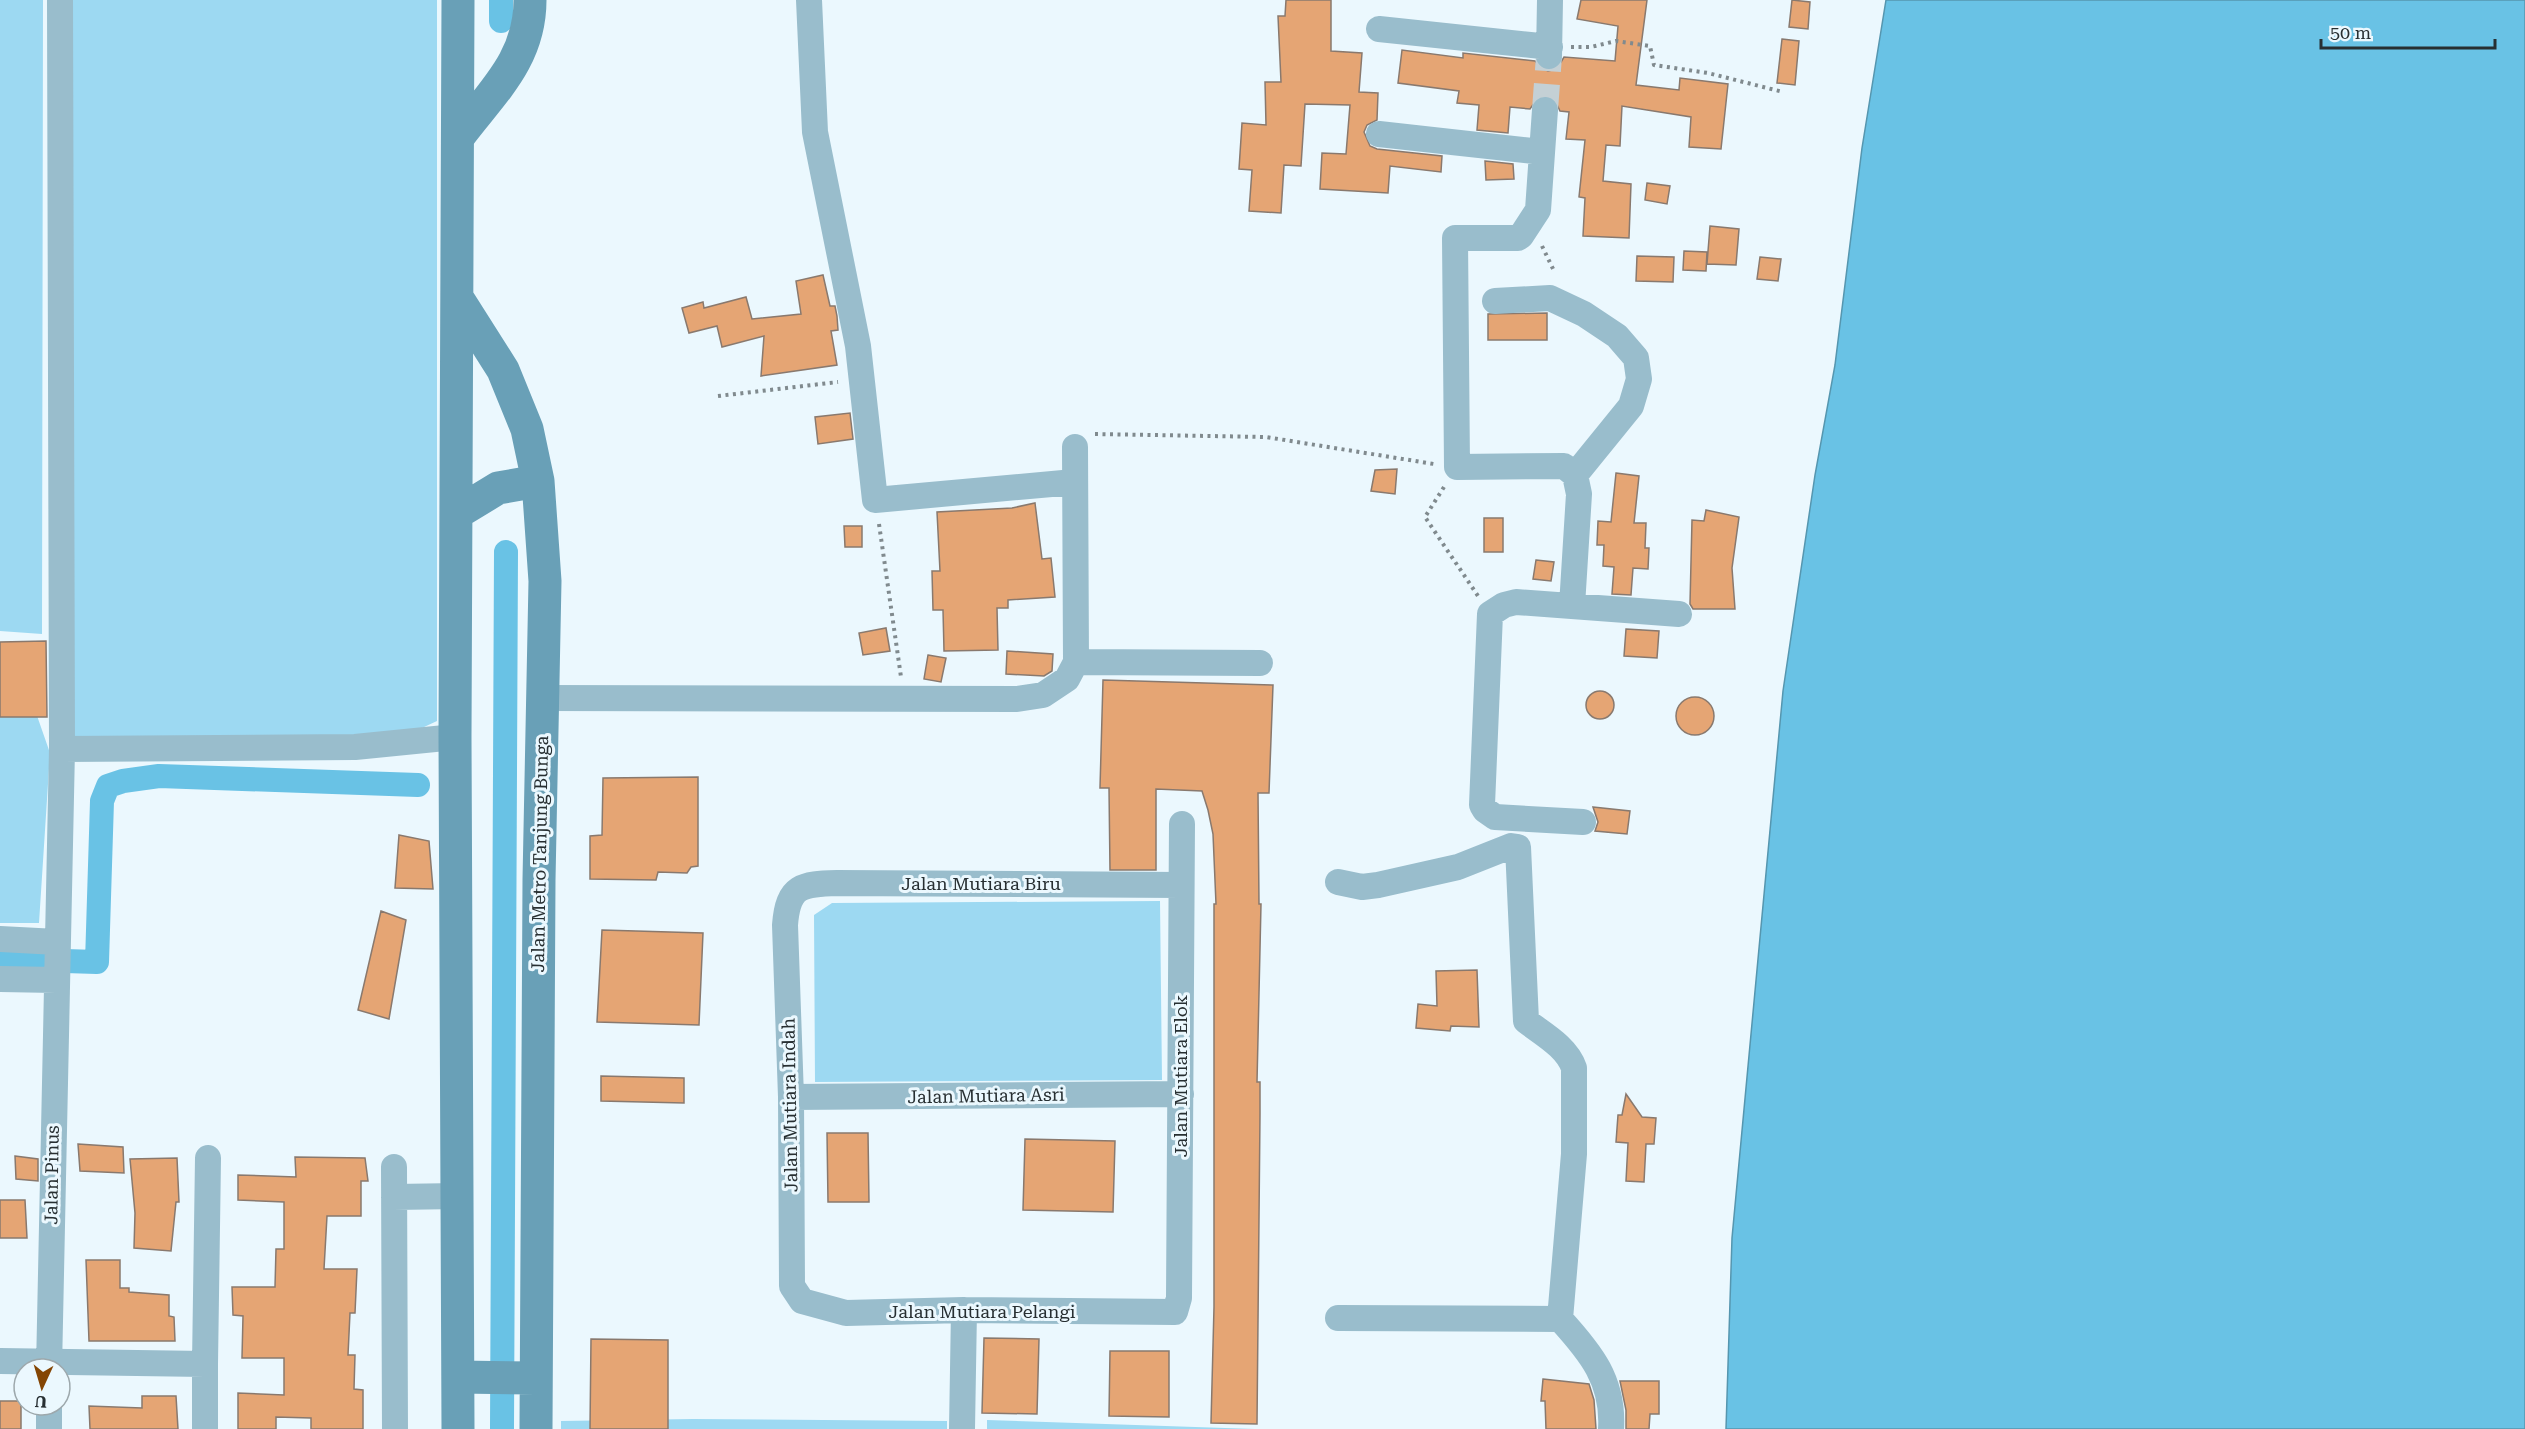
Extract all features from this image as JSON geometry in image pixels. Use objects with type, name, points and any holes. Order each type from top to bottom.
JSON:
[{"type":"main road","points":[[458,0],[455,737],[459,1196],[466,1377],[458,1429]]},
{"type":"main road","points":[[459,136],[511,69],[530,25],[530,0]]},
{"type":"main road","name":"Jalan Metro Tanjung Bunga","points":[[458,299],[503,370],[527,429],[538,481],[545,581],[527,1378],[536,1429]]},
{"type":"main road","points":[[457,513],[498,488],[538,481]]},
{"type":"main road","points":[[466,1377],[527,1378]]},
{"type":"street","name":"Jalan Pinus","points":[[49,1357],[62,749],[60,0]]},
{"type":"street","points":[[809,0],[816,141],[862,379],[875,500],[1074,482]]},
{"type":"street","points":[[1379,29],[1549,52],[1550,0]]},
{"type":"street","points":[[1545,110],[1538,210],[1520,237],[1455,238],[1457,467],[1564,466],[1575,475],[1579,494],[1572,606]]},
{"type":"street","points":[[1379,134],[1542,152]]},
{"type":"street","points":[[1495,301],[1550,298],[1584,314],[1617,336],[1636,358],[1639,379],[1632,406],[1575,475]]},
{"type":"street","points":[[543,698],[904,701],[1037,697],[1067,679],[1076,662],[1074,447]]},
{"type":"street","points":[[1583,822],[1495,817],[1482,805],[1490,614],[1504,604],[1516,602],[1679,614]]},
{"type":"street","points":[[1076,662],[1260,663]]},
{"type":"street","points":[[62,749],[355,747],[455,737]]},
{"type":"street","name":"Jalan Mutiara Elok","points":[[1160,1313],[1175,1312],[1179,1302],[1182,824]]},
{"type":"street","points":[[1338,882],[1362,887],[1378,885],[1458,867],[1511,846],[1518,847],[1526,1021],[1570,1057],[1574,1068],[1574,1154],[1560,1319],[1603,1374],[1610,1395],[1611,1429]]},
{"type":"street","name":"Jalan Mutiara Biru","points":[[789,902],[800,888],[812,884],[1181,885]]},
{"type":"street","name":"Jalan Mutiara Indah","points":[[789,902],[785,925],[791,1097],[792,1286],[799,1298],[806,1303]]},
{"type":"street","points":[[0,939],[56,961]]},
{"type":"street","points":[[0,979],[56,961]]},
{"type":"street","name":"Jalan Mutiara Asri","points":[[791,1097],[1181,1094]]},
{"type":"street","points":[[204,1429],[208,1158]]},
{"type":"street","points":[[394,1167],[395,1429]]},
{"type":"street","points":[[394,1197],[459,1196]]},
{"type":"street","name":"Jalan Mutiara Pelangi","points":[[806,1303],[846,1313],[964,1310],[1160,1313]]},
{"type":"street","points":[[962,1429],[964,1310]]},
{"type":"street","points":[[1338,1318],[1560,1319]]},
{"type":"street","points":[[72,1365],[204,1364]]},
{"type":"path","points":[[1549,52],[1591,48],[1616,41],[1650,46],[1654,65],[1708,73],[1783,92]]},
{"type":"path","points":[[718,396],[862,379]]},
{"type":"path","points":[[1074,447],[1094,434],[1266,437],[1457,467],[1425,516],[1490,614]]},
{"type":"path","points":[[875,500],[904,701]]},
{"type":"shaded area","points":[[0,0],[43,0],[42,634],[0,631]]},
{"type":"shaded area","points":[[67,0],[437,0],[437,721],[409,734],[70,744]]},
{"type":"shaded area","points":[[1886,0],[2525,0],[2525,1429],[1726,1429],[1732,1238],[1783,691],[1815,475],[1835,365],[1862,148]]},
{"type":"shaded area","points":[[0,710],[35,710],[50,753],[39,923],[0,923]]},
{"type":"shaded area","points":[[1160,901],[1162,1080],[815,1082],[814,915],[832,903]]},
{"type":"shaded area","points":[[693,1419],[947,1421],[947,1429],[561,1429],[561,1421]]},
{"type":"shaded area","points":[[987,1420],[1255,1429],[987,1429]]},
{"type":"building","points":[[1286,0],[1331,0],[1331,51],[1362,53],[1359,92],[1378,93],[1377,120],[1367,125],[1364,132],[1370,146],[1377,149],[1442,156],[1441,172],[1390,166],[1388,193],[1320,189],[1322,153],[1346,154],[1350,105],[1305,104],[1301,166],[1284,165],[1281,213],[1249,211],[1252,170],[1239,169],[1242,123],[1266,125],[1265,82],[1281,82],[1278,16],[1285,16]]},
{"type":"building","points":[[1581,0],[1647,0],[1636,85],[1679,90],[1680,78],[1728,84],[1721,149],[1689,147],[1691,117],[1622,106],[1620,146],[1606,145],[1603,181],[1631,184],[1629,238],[1583,236],[1585,198],[1579,197],[1585,140],[1566,139],[1569,112],[1560,111],[1554,98],[1539,96],[1530,109],[1510,107],[1508,133],[1477,130],[1479,105],[1457,103],[1459,91],[1398,83],[1402,50],[1463,58],[1463,53],[1535,61],[1541,68],[1548,71],[1557,69],[1564,57],[1615,61],[1618,26],[1577,19]]},
{"type":"building","points":[[1792,0],[1810,2],[1808,29],[1789,27]]},
{"type":"building","points":[[1782,39],[1799,41],[1795,85],[1777,83]]},
{"type":"building","points":[[1485,161],[1513,164],[1514,179],[1486,180]]},
{"type":"building","points":[[1647,183],[1670,186],[1667,204],[1645,200]]},
{"type":"building","points":[[1710,226],[1739,229],[1736,265],[1707,264]]},
{"type":"building","points":[[1684,251],[1707,252],[1706,271],[1683,270]]},
{"type":"building","points":[[1637,256],[1674,257],[1673,282],[1636,281]]},
{"type":"building","points":[[1760,257],[1781,259],[1778,281],[1757,279]]},
{"type":"building","points":[[823,275],[830,306],[835,306],[837,316],[838,330],[831,331],[837,365],[761,376],[764,336],[722,347],[717,326],[689,333],[682,308],[703,302],[704,308],[746,297],[752,319],[801,314],[796,281]]},
{"type":"building","points":[[1547,313],[1547,340],[1488,340],[1488,314]]},
{"type":"building","points":[[850,413],[853,439],[818,444],[815,417]]},
{"type":"building","points":[[1397,469],[1395,494],[1371,491],[1375,470]]},
{"type":"building","points":[[1616,473],[1639,476],[1634,523],[1646,523],[1645,548],[1649,548],[1648,569],[1633,568],[1631,595],[1612,594],[1614,567],[1603,566],[1604,545],[1597,545],[1598,521],[1611,522]]},
{"type":"building","points":[[1035,503],[1042,559],[1051,558],[1055,597],[1008,600],[1008,608],[997,608],[998,650],[944,651],[943,610],[933,610],[932,571],[940,571],[937,512],[1012,508]]},
{"type":"building","points":[[1706,510],[1739,517],[1732,568],[1735,609],[1693,609],[1690,604],[1692,520],[1704,521]]},
{"type":"building","points":[[1484,518],[1503,518],[1503,552],[1484,552]]},
{"type":"building","points":[[844,526],[862,526],[862,547],[845,547]]},
{"type":"building","points":[[1536,560],[1554,562],[1551,581],[1533,579]]},
{"type":"building","points":[[886,628],[890,651],[863,655],[859,633]]},
{"type":"building","points":[[1626,629],[1659,631],[1657,658],[1624,656]]},
{"type":"building","points":[[46,641],[47,717],[0,717],[0,642]]},
{"type":"building","points":[[1007,651],[1053,654],[1052,671],[1044,676],[1006,674]]},
{"type":"building","points":[[928,655],[946,658],[941,682],[924,679]]},
{"type":"building","points":[[1103,680],[1273,685],[1269,793],[1258,793],[1259,904],[1261,904],[1257,1082],[1260,1082],[1260,1114],[1257,1424],[1211,1423],[1214,1307],[1214,904],[1216,904],[1213,834],[1202,791],[1156,789],[1156,870],[1110,870],[1109,788],[1100,788]]},
{"type":"building","points":[[1600,691],[1610,695],[1614,705],[1610,715],[1600,719],[1590,715],[1586,705],[1590,695]]},
{"type":"building","points":[[1695,697],[1709,702],[1714,716],[1709,730],[1695,735],[1681,730],[1676,716],[1681,702]]},
{"type":"building","points":[[698,777],[698,866],[691,867],[687,873],[658,872],[656,880],[590,879],[590,836],[602,835],[603,778]]},
{"type":"building","points":[[1593,807],[1630,811],[1627,834],[1595,831],[1598,822]]},
{"type":"building","points":[[399,835],[429,841],[433,889],[395,888]]},
{"type":"building","points":[[381,911],[406,920],[389,1019],[358,1010]]},
{"type":"building","points":[[602,930],[703,933],[699,1025],[597,1022]]},
{"type":"building","points":[[1477,970],[1479,1027],[1451,1026],[1450,1031],[1416,1028],[1418,1004],[1437,1006],[1436,971]]},
{"type":"building","points":[[601,1076],[684,1078],[684,1103],[601,1101]]},
{"type":"building","points":[[1626,1094],[1642,1117],[1656,1118],[1654,1144],[1646,1144],[1644,1182],[1626,1181],[1628,1143],[1616,1142],[1618,1115],[1622,1115]]},
{"type":"building","points":[[827,1133],[868,1133],[869,1202],[828,1202]]},
{"type":"building","points":[[1025,1139],[1115,1141],[1113,1212],[1023,1210]]},
{"type":"building","points":[[78,1144],[123,1147],[124,1173],[80,1171]]},
{"type":"building","points":[[15,1156],[38,1159],[38,1181],[16,1179]]},
{"type":"building","points":[[295,1157],[365,1158],[368,1181],[361,1181],[361,1216],[327,1216],[324,1269],[357,1269],[355,1313],[350,1313],[348,1355],[355,1355],[354,1389],[363,1390],[363,1429],[311,1429],[311,1418],[276,1417],[276,1429],[238,1429],[238,1393],[284,1395],[284,1358],[242,1358],[243,1316],[233,1315],[232,1287],[275,1287],[276,1249],[284,1249],[284,1202],[238,1200],[238,1175],[296,1177]]},
{"type":"building","points":[[177,1158],[179,1202],[176,1202],[171,1251],[134,1248],[135,1213],[130,1159]]},
{"type":"building","points":[[0,1200],[25,1200],[27,1238],[0,1238]]},
{"type":"building","points":[[86,1260],[120,1260],[120,1288],[129,1288],[129,1292],[169,1295],[169,1316],[174,1317],[175,1341],[89,1341]]},
{"type":"building","points":[[984,1338],[1039,1339],[1037,1414],[982,1413]]},
{"type":"building","points":[[591,1339],[668,1340],[668,1429],[590,1429]]},
{"type":"building","points":[[1110,1351],[1169,1351],[1169,1417],[1109,1416]]},
{"type":"building","points":[[1543,1379],[1589,1384],[1594,1400],[1596,1429],[1546,1429],[1545,1401],[1541,1401]]},
{"type":"building","points":[[1620,1381],[1659,1381],[1659,1414],[1650,1414],[1649,1429],[1626,1429],[1626,1410]]},
{"type":"building","points":[[142,1396],[176,1396],[178,1429],[90,1429],[89,1406],[142,1408]]},
{"type":"building","points":[[0,1401],[12,1401],[12,1417],[21,1417],[21,1429],[0,1429]]},
{"type":"waterway","points":[[501,0],[501,21]]},
{"type":"waterway","points":[[502,1429],[506,552]]},
{"type":"waterway","points":[[0,959],[97,962],[102,801],[108,786],[123,781],[159,776],[418,785]]},
{"type":"tunnel","points":[[1545,110],[1549,56]]}]
